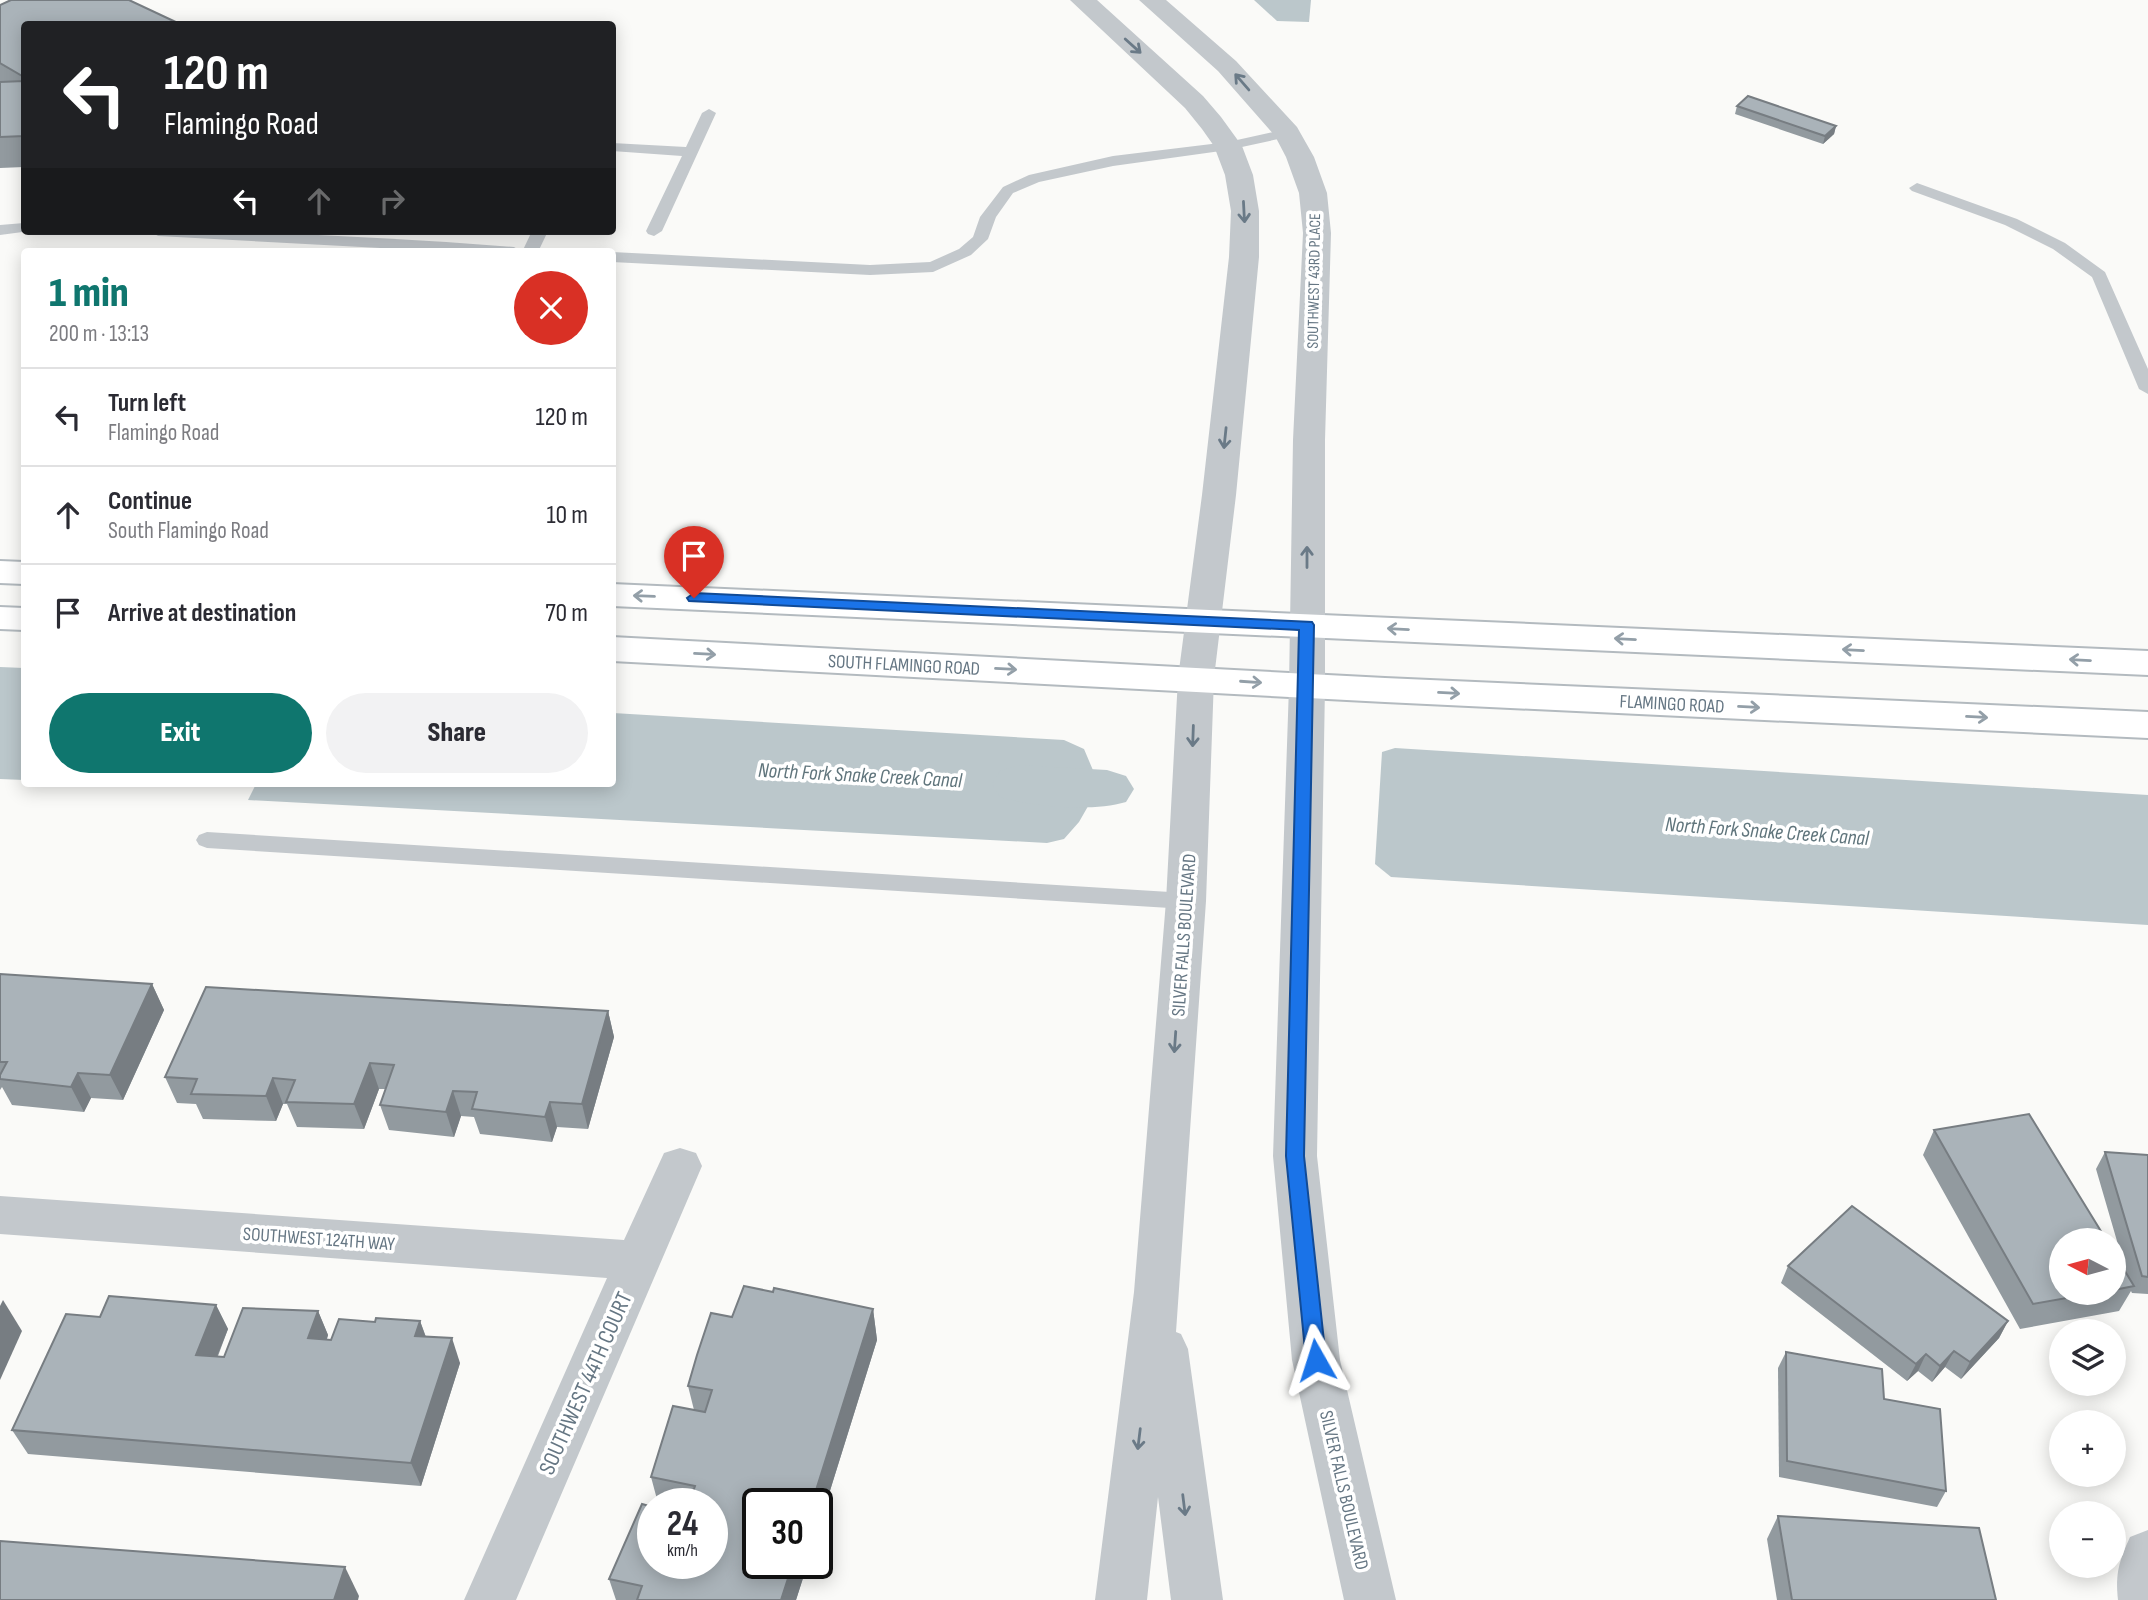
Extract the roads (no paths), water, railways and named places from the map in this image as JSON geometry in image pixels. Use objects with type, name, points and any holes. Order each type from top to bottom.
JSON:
[{"type":"main road","points":[[0,572],[21,573]]},
{"type":"main road","points":[[616,595],[2148,663]]},
{"type":"main road","points":[[0,618],[21,619]]},
{"type":"main road","name":"SOUTH FLAMINGO ROAD","points":[[616,649],[1196,678]]},
{"type":"main road","name":"FLAMINGO ROAD","points":[[1196,678],[1307,686],[2148,725]]},
{"type":"street","points":[[1082,0],[1194,102],[1228,146],[1239,175],[1245,211],[1244,257],[1219,495],[1201,620]]},
{"type":"street","name":"SOUTHWEST 43RD PLACE","points":[[1151,0],[1227,66],[1287,133],[1300,156],[1313,192],[1317,233],[1308,440],[1307,625]]},
{"type":"street","name":"SILVER FALLS BOULEVARD","points":[[1121,1600],[1157,1292],[1186,901],[1201,620]]},
{"type":"street","name":"SILVER FALLS BOULEVARD","points":[[1307,625],[1295,1156],[1316,1360],[1370,1600]]},
{"type":"street","name":"SOUTHWEST 44TH COURT","points":[[490,1600],[680,1166]]},
{"type":"street","name":"SOUTHWEST 124TH WAY","points":[[0,1215],[639,1261]]},
{"type":"street","name":"SILVER FALLS BOULEVARD","points":[[1157,1292],[1197,1600]]},
{"type":"street","points":[[2144,1600],[2141,1577],[2148,1554]]},
{"type":"lane","points":[[654,231],[709,113]]},
{"type":"lane","points":[[616,257],[870,270],[933,267],[965,252],[980,239],[988,217],[1008,190],[1034,178],[1114,160],[1228,146],[1287,133]]},
{"type":"lane","points":[[616,148],[691,152]]},
{"type":"lane","points":[[1917,188],[2011,222],[2059,246],[2099,275],[2148,389]]},
{"type":"lane","points":[[0,230],[21,228]]},
{"type":"lane","points":[[237,235],[464,248]]},
{"type":"lane","points":[[207,840],[1186,901]]},
{"type":"water","points":[[1254,0],[1311,0],[1309,22],[1277,21]]},
{"type":"water","points":[[0,667],[21,668],[21,780],[0,779]]},
{"type":"water","points":[[616,713],[1064,740],[1084,749],[1095,775],[1091,801],[1079,822],[1064,839],[1047,843],[248,800],[254,787],[616,787]]},
{"type":"water","points":[[1395,748],[2148,795],[2148,925],[1391,877],[1375,864],[1382,752]]},
{"type":"waterway","name":"North Fork Snake Creek Canal","points":[[1019,784],[1107,789]]}]
